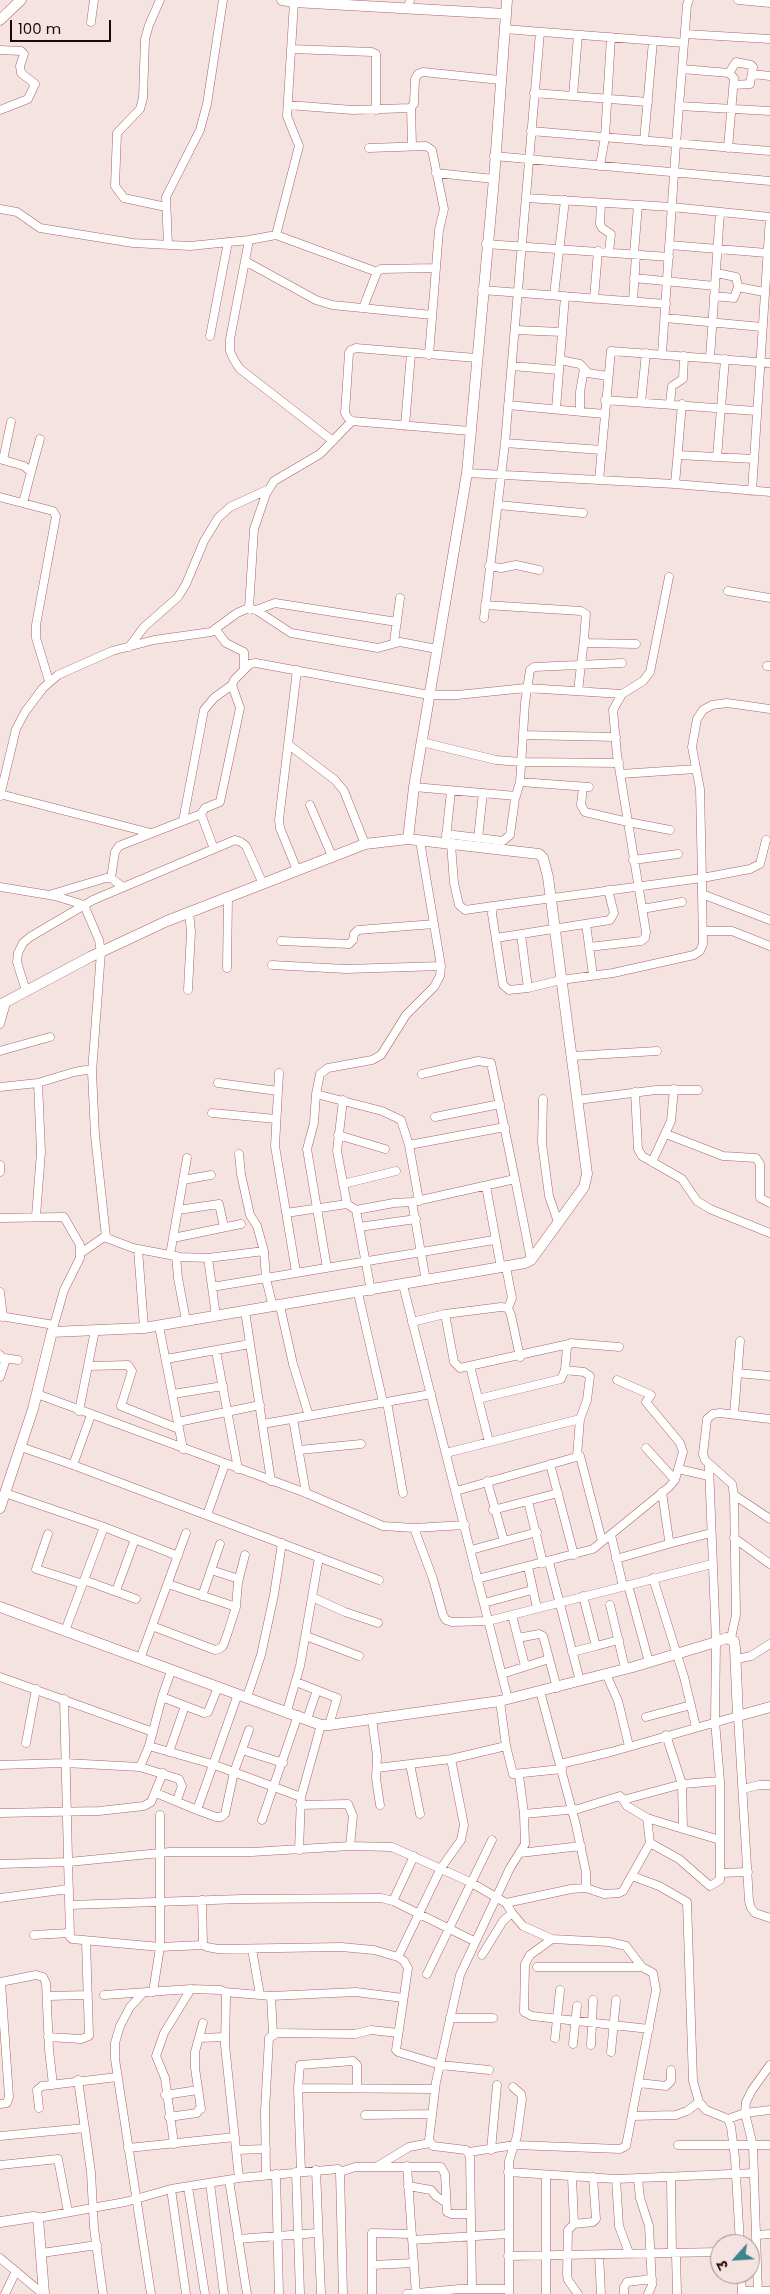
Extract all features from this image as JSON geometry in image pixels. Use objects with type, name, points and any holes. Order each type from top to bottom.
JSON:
[{"type":"street","points":[[0,20],[21,0]]},
{"type":"street","points":[[91,22],[94,0]]},
{"type":"street","points":[[160,0],[148,25],[145,39],[143,98],[140,110],[116,133],[115,186],[124,198],[166,206]]},
{"type":"street","points":[[168,245],[166,197],[200,130],[207,104],[223,0]]},
{"type":"street","points":[[282,0],[294,2],[409,4],[506,14]]},
{"type":"street","points":[[408,839],[414,787],[467,473],[486,244],[494,179],[494,156],[507,0]]},
{"type":"street","points":[[662,354],[676,144],[689,0]]},
{"type":"street","points":[[738,0],[770,3]]},
{"type":"street","points":[[276,235],[299,146],[287,116],[294,2]]},
{"type":"street","points":[[504,29],[684,43]]},
{"type":"street","points":[[484,618],[505,443],[540,32]]},
{"type":"street","points":[[685,34],[770,39]]},
{"type":"street","points":[[573,96],[578,35]]},
{"type":"street","points":[[600,166],[605,137],[611,38]]},
{"type":"street","points":[[644,141],[654,41]]},
{"type":"street","points":[[291,49],[372,52],[376,54],[376,110]]},
{"type":"street","points":[[0,50],[21,51],[24,54],[20,66],[21,73],[35,84],[28,99],[0,110]]},
{"type":"street","points":[[729,73],[736,62],[751,65],[753,74],[752,80],[748,85],[734,85]]},
{"type":"street","points":[[682,69],[729,73],[734,78],[728,148]]},
{"type":"street","points":[[412,146],[412,107],[414,104],[415,79],[418,74],[423,72],[500,80]]},
{"type":"street","points":[[753,74],[770,76]]},
{"type":"street","points":[[534,93],[648,102]]},
{"type":"street","points":[[288,104],[376,110],[412,107]]},
{"type":"street","points":[[679,106],[770,111]]},
{"type":"street","points":[[531,131],[770,151]]},
{"type":"street","points":[[369,148],[426,146],[432,150],[444,209],[439,230],[430,355]]},
{"type":"street","points":[[494,156],[770,181]]},
{"type":"street","points":[[436,174],[494,179]]},
{"type":"street","points":[[526,198],[672,207],[770,217],[752,491]]},
{"type":"street","points":[[554,295],[565,200]]},
{"type":"street","points":[[601,202],[600,224],[602,228],[611,234],[610,252]]},
{"type":"street","points":[[633,302],[638,205]]},
{"type":"street","points":[[0,209],[17,212],[40,228],[133,243],[190,246],[249,240],[276,235],[377,272],[387,268],[436,268]]},
{"type":"street","points":[[710,358],[720,212]]},
{"type":"street","points":[[249,240],[230,339],[230,350],[234,360],[240,369],[333,441]]},
{"type":"street","points":[[210,336],[228,242]]},
{"type":"street","points":[[486,244],[669,257]]},
{"type":"street","points":[[669,245],[767,253]]},
{"type":"street","points":[[594,298],[598,251]]},
{"type":"street","points":[[245,261],[316,300],[332,305],[432,315]]},
{"type":"street","points":[[363,308],[377,272]]},
{"type":"street","points":[[714,296],[734,298],[738,287],[736,277],[716,273]]},
{"type":"street","points":[[634,278],[715,286]]},
{"type":"street","points":[[738,287],[764,292]]},
{"type":"street","points":[[482,290],[666,304]]},
{"type":"street","points":[[556,409],[565,296]]},
{"type":"street","points":[[665,318],[762,327]]},
{"type":"street","points":[[515,330],[562,332]]},
{"type":"street","points":[[352,422],[346,413],[349,353],[351,350],[356,348],[476,358]]},
{"type":"street","points":[[599,480],[607,376],[611,351],[770,363]]},
{"type":"street","points":[[405,426],[411,353]]},
{"type":"street","points":[[641,402],[646,353]]},
{"type":"street","points":[[670,403],[672,386],[683,379],[684,356]]},
{"type":"street","points":[[717,457],[725,359]]},
{"type":"street","points":[[560,360],[580,364],[588,373],[607,376]]},
{"type":"street","points":[[512,366],[559,370]]},
{"type":"street","points":[[580,411],[584,368]]},
{"type":"street","points":[[605,400],[670,403],[756,411]]},
{"type":"street","points":[[675,484],[682,404]]},
{"type":"street","points":[[508,405],[604,414]]},
{"type":"street","points":[[11,422],[1,460],[24,466],[31,472]]},
{"type":"street","points":[[252,609],[254,529],[259,511],[274,481],[320,454],[352,422],[470,431]]},
{"type":"street","points":[[23,503],[40,439]]},
{"type":"street","points":[[505,443],[602,450]]},
{"type":"street","points":[[678,455],[754,459]]},
{"type":"street","points":[[467,473],[675,484],[770,492]]},
{"type":"street","points":[[129,647],[144,628],[178,597],[186,584],[204,541],[218,518],[230,507],[269,489]]},
{"type":"street","points":[[0,497],[53,511],[56,516],[36,625],[36,638],[49,681]]},
{"type":"street","points":[[498,505],[583,513]]},
{"type":"street","points":[[489,566],[501,568],[516,565],[539,570]]},
{"type":"street","points":[[589,947],[641,941],[645,938],[620,774],[613,710],[622,694],[643,680],[650,672],[669,577]]},
{"type":"street","points":[[728,591],[770,598]]},
{"type":"street","points":[[394,642],[400,598]]},
{"type":"street","points":[[151,833],[0,795],[16,729],[25,712],[49,681],[58,675],[112,651],[216,630],[237,612],[276,603],[397,622]]},
{"type":"street","points":[[485,605],[584,612],[586,620],[579,665],[578,691]]},
{"type":"street","points":[[252,609],[291,632],[378,648],[394,642],[437,649]]},
{"type":"street","points":[[216,630],[226,642],[244,652],[244,669]]},
{"type":"street","points":[[584,639],[587,643],[591,644],[636,644]]},
{"type":"street","points":[[183,821],[204,710],[214,698],[232,686],[234,680],[250,664],[256,663],[297,670],[429,695],[457,695],[526,688],[622,694]]},
{"type":"street","points":[[0,1024],[3,1004],[140,932],[364,844],[408,839],[447,841],[478,838],[503,841],[507,839],[510,835],[520,782],[528,676],[534,667],[622,664]]},
{"type":"street","points":[[297,670],[279,820],[280,828],[297,870]]},
{"type":"street","points":[[111,878],[115,852],[119,846],[201,814],[205,808],[220,802],[240,708],[232,686]]},
{"type":"street","points":[[493,906],[492,914],[503,985],[509,990],[528,988],[694,955],[700,951],[703,944],[703,931],[700,789],[692,747],[697,719],[703,710],[712,706],[727,704],[770,709]]},
{"type":"street","points":[[523,735],[616,737]]},
{"type":"street","points":[[422,742],[496,760],[619,763]]},
{"type":"street","points":[[288,745],[335,780],[344,791],[364,844]]},
{"type":"street","points":[[620,774],[696,769]]},
{"type":"street","points":[[520,782],[586,787],[580,805],[585,812],[670,830]]},
{"type":"street","points":[[414,787],[516,796]]},
{"type":"street","points":[[451,791],[447,841],[459,905],[465,910],[702,878],[756,867],[760,864],[766,840]]},
{"type":"street","points":[[478,838],[483,793]]},
{"type":"street","points":[[310,805],[332,856]]},
{"type":"street","points":[[201,814],[214,849]]},
{"type":"street","points":[[26,991],[18,962],[18,953],[24,943],[30,937],[84,905],[123,887],[235,840],[246,846],[262,884]]},
{"type":"street","points":[[326,1268],[307,1150],[314,1122],[318,1080],[324,1070],[372,1060],[381,1055],[406,1015],[434,987],[440,976],[441,966],[420,841]]},
{"type":"street","points":[[0,1292],[2,1316],[53,1329],[144,1328],[503,1268],[531,1260],[584,1187],[586,1180],[573,1056],[545,864],[539,854],[447,841]]},
{"type":"street","points":[[633,860],[678,854]]},
{"type":"street","points":[[49,895],[66,888],[111,878],[123,887]]},
{"type":"street","points":[[0,886],[49,895],[84,905]]},
{"type":"street","points":[[496,938],[613,918],[614,914],[608,890]]},
{"type":"street","points":[[702,894],[770,920]]},
{"type":"street","points":[[227,968],[228,897]]},
{"type":"street","points":[[642,909],[682,902]]},
{"type":"street","points":[[84,905],[99,940],[101,952],[92,1072],[95,1135],[106,1238]]},
{"type":"street","points":[[188,990],[191,932],[189,912]]},
{"type":"street","points":[[281,941],[349,944],[358,930],[434,924]]},
{"type":"street","points":[[586,924],[593,975]]},
{"type":"street","points":[[703,931],[732,932],[770,946]]},
{"type":"street","points":[[521,934],[528,988]]},
{"type":"street","points":[[272,965],[346,969],[441,966]]},
{"type":"street","points":[[0,1051],[50,1037]]},
{"type":"street","points":[[573,1056],[657,1051]]},
{"type":"street","points":[[422,1074],[486,1061],[491,1063],[531,1260]]},
{"type":"street","points":[[0,1087],[38,1083],[86,1070],[92,1072]]},
{"type":"street","points":[[279,1073],[275,1146],[296,1272]]},
{"type":"street","points":[[36,1216],[41,1152],[38,1083]]},
{"type":"street","points":[[218,1084],[278,1090]]},
{"type":"street","points":[[652,1162],[666,1134],[673,1114],[674,1090]]},
{"type":"street","points":[[577,1100],[636,1092],[698,1090]]},
{"type":"street","points":[[636,1092],[638,1149],[642,1156],[682,1179],[697,1201],[710,1209],[770,1233]]},
{"type":"street","points":[[316,1094],[382,1111],[401,1120],[408,1145],[416,1220],[426,1281]]},
{"type":"street","points":[[543,1099],[542,1143],[549,1196],[558,1222]]},
{"type":"street","points":[[343,1100],[337,1151],[347,1204],[356,1210],[394,1203],[415,1202],[515,1179]]},
{"type":"street","points":[[435,1117],[500,1104]]},
{"type":"street","points":[[212,1113],[276,1118]]},
{"type":"street","points":[[408,1145],[505,1127]]},
{"type":"street","points":[[666,1134],[723,1156],[756,1158],[760,1164],[760,1198],[770,1203]]},
{"type":"street","points":[[338,1135],[385,1149]]},
{"type":"street","points":[[239,1154],[240,1174],[250,1215],[257,1226],[264,1251],[266,1279],[277,1306],[309,1416]]},
{"type":"street","points":[[186,1321],[173,1256],[173,1238],[187,1158]]},
{"type":"street","points":[[0,1165],[0,1172]]},
{"type":"street","points":[[343,1184],[396,1171]]},
{"type":"street","points":[[183,1180],[211,1175]]},
{"type":"street","points":[[486,1186],[494,1240],[512,1298],[508,1308],[520,1356]]},
{"type":"street","points":[[178,1210],[219,1204],[224,1227]]},
{"type":"street","points":[[286,1213],[318,1210],[347,1204]]},
{"type":"street","points":[[356,1210],[371,1291]]},
{"type":"street","points":[[0,1218],[64,1217],[80,1245],[82,1253]]},
{"type":"street","points":[[359,1227],[416,1220]]},
{"type":"street","points":[[173,1238],[242,1224]]},
{"type":"street","points":[[0,1508],[5,1486],[21,1447],[37,1394],[64,1290],[82,1253],[100,1238],[106,1238],[138,1249],[173,1256],[208,1258],[264,1251]]},
{"type":"street","points":[[212,1288],[365,1260],[494,1240]]},
{"type":"street","points":[[138,1249],[144,1328]]},
{"type":"street","points":[[208,1258],[216,1316]]},
{"type":"street","points":[[403,1285],[502,1674],[506,1746],[512,1771],[519,1775],[561,1767],[666,1735],[770,1707]]},
{"type":"street","points":[[358,1293],[385,1402],[403,1494]]},
{"type":"street","points":[[412,1322],[446,1314],[501,1307],[508,1308]]},
{"type":"street","points":[[245,1312],[272,1481]]},
{"type":"street","points":[[446,1314],[454,1362],[460,1368],[520,1356],[575,1342],[619,1348]]},
{"type":"street","points":[[159,1326],[183,1449]]},
{"type":"street","points":[[78,1411],[89,1366],[95,1330]]},
{"type":"street","points":[[734,1414],[740,1341]]},
{"type":"street","points":[[166,1359],[250,1344]]},
{"type":"street","points":[[478,1398],[561,1379],[565,1370],[569,1344]]},
{"type":"street","points":[[216,1351],[238,1469]]},
{"type":"street","points":[[2,1356],[18,1360]]},
{"type":"street","points":[[0,1377],[5,1362],[2,1356]]},
{"type":"street","points":[[89,1366],[128,1365],[132,1371],[121,1406],[179,1426],[260,1405]]},
{"type":"street","points":[[470,1366],[489,1442]]},
{"type":"street","points":[[565,1370],[584,1372],[590,1376],[587,1400],[580,1419],[577,1456]]},
{"type":"street","points":[[737,1373],[770,1376]]},
{"type":"street","points":[[477,1579],[546,1563],[593,1549],[675,1480],[682,1448],[646,1402],[651,1395],[616,1380]]},
{"type":"street","points":[[173,1394],[223,1386]]},
{"type":"street","points":[[37,1394],[78,1411],[306,1493],[382,1526],[414,1528],[465,1525]]},
{"type":"street","points":[[263,1424],[431,1394]]},
{"type":"street","points":[[770,1419],[720,1412],[708,1417],[703,1454],[704,1460],[709,1466],[732,1484],[734,1494],[736,1616],[731,1638],[734,1641],[737,1659],[738,1716],[751,1908],[755,1912],[770,1918]]},
{"type":"street","points":[[74,1465],[91,1415]]},
{"type":"street","points":[[293,1419],[306,1493]]},
{"type":"street","points":[[446,1453],[580,1419]]},
{"type":"street","points":[[299,1450],[361,1444]]},
{"type":"street","points":[[21,1447],[74,1465],[379,1580]]},
{"type":"street","points":[[646,1448],[675,1480]]},
{"type":"street","points":[[456,1490],[577,1456]]},
{"type":"street","points":[[577,1456],[582,1460],[602,1541]]},
{"type":"street","points":[[207,1515],[225,1464]]},
{"type":"street","points":[[550,1464],[574,1555]]},
{"type":"street","points":[[650,1843],[679,1859],[710,1886],[718,1883],[720,1873],[720,1781],[715,1721],[716,1642],[709,1466]]},
{"type":"street","points":[[678,1469],[709,1476]]},
{"type":"street","points":[[486,1481],[493,1510],[504,1541]]},
{"type":"street","points":[[5,1486],[178,1556]]},
{"type":"street","points":[[662,1492],[669,1540],[672,1543]]},
{"type":"street","points":[[493,1510],[558,1493]]},
{"type":"street","points":[[734,1494],[767,1517],[770,1508]]},
{"type":"street","points":[[528,1501],[559,1602],[580,1681]]},
{"type":"street","points":[[65,1631],[104,1527]]},
{"type":"street","points":[[414,1528],[446,1620],[488,1621],[712,1564]]},
{"type":"street","points":[[471,1550],[537,1532]]},
{"type":"street","points":[[140,1659],[186,1533]]},
{"type":"street","points":[[616,1559],[711,1533]]},
{"type":"street","points":[[48,1534],[36,1568],[116,1591],[136,1599]]},
{"type":"street","points":[[611,1535],[616,1559],[649,1662]]},
{"type":"street","points":[[734,1538],[770,1564]]},
{"type":"street","points":[[116,1591],[135,1539]]},
{"type":"street","points":[[197,1810],[212,1764],[261,1655],[274,1595],[282,1543]]},
{"type":"street","points":[[202,1596],[220,1544]]},
{"type":"street","points":[[152,1626],[215,1650],[223,1646],[236,1608],[239,1579],[245,1556]]},
{"type":"street","points":[[287,1711],[296,1682],[306,1636],[319,1557]]},
{"type":"street","points":[[528,1567],[537,1608]]},
{"type":"street","points":[[211,1570],[239,1579]]},
{"type":"street","points":[[653,1578],[675,1654],[684,1677],[696,1727]]},
{"type":"street","points":[[168,1584],[236,1608]]},
{"type":"street","points":[[484,1603],[532,1590]]},
{"type":"street","points":[[583,1596],[596,1646]]},
{"type":"street","points":[[312,1597],[345,1612],[378,1623]]},
{"type":"street","points":[[610,1606],[625,1668]]},
{"type":"street","points":[[0,1607],[325,1725],[504,1700],[557,1688],[731,1638]]},
{"type":"street","points":[[512,1615],[525,1666]]},
{"type":"street","points":[[518,1638],[541,1634],[557,1688]]},
{"type":"street","points":[[306,1636],[359,1656]]},
{"type":"street","points":[[572,1652],[619,1640]]},
{"type":"street","points":[[737,1659],[756,1654],[770,1644]]},
{"type":"street","points":[[502,1674],[549,1659]]},
{"type":"street","points":[[140,1767],[150,1746],[162,1697],[172,1670]]},
{"type":"street","points":[[606,1674],[618,1701],[629,1746]]},
{"type":"street","points":[[0,1679],[36,1689],[153,1732]]},
{"type":"street","points":[[296,1682],[337,1698],[325,1725],[300,1801],[299,1850]]},
{"type":"street","points":[[162,1697],[208,1712],[218,1687]]},
{"type":"street","points":[[26,1743],[36,1689]]},
{"type":"street","points":[[262,1820],[282,1763],[302,1717],[317,1690]]},
{"type":"street","points":[[540,1691],[581,1846],[586,1872],[586,1888]]},
{"type":"street","points":[[64,1699],[66,1812],[70,1889],[69,1933],[72,1939],[146,1944],[160,1947],[203,1945],[218,1949],[341,1947],[374,1950],[398,1957],[404,1961],[408,1968],[396,2050],[441,2065],[489,2070]]},
{"type":"street","points":[[646,1717],[691,1705]]},
{"type":"street","points":[[169,1752],[185,1706]]},
{"type":"street","points":[[372,1719],[380,1805]]},
{"type":"street","points":[[156,1793],[216,1817],[225,1814],[234,1772],[249,1730]]},
{"type":"street","points":[[666,1735],[682,1784],[683,1829]]},
{"type":"street","points":[[150,1746],[212,1764],[275,1786],[300,1801],[348,1804],[353,1816],[350,1846]]},
{"type":"street","points":[[377,1768],[451,1759],[506,1746]]},
{"type":"street","points":[[242,1750],[282,1763]]},
{"type":"street","points":[[398,1957],[441,1868],[461,1840],[464,1830],[451,1759]]},
{"type":"street","points":[[0,1765],[65,1763],[140,1767],[163,1773],[181,1782],[177,1800]]},
{"type":"street","points":[[410,1764],[420,1814]]},
{"type":"street","points":[[0,1813],[99,1811],[144,1806],[151,1802],[163,1773]]},
{"type":"street","points":[[430,2143],[435,2089],[460,1975],[474,1941],[525,1840],[519,1775]]},
{"type":"street","points":[[623,1800],[682,1784],[720,1781]]},
{"type":"street","points":[[743,1789],[759,1785],[770,1785]]},
{"type":"street","points":[[524,1814],[572,1810],[620,1796],[627,1806],[647,1818],[720,1840]]},
{"type":"street","points":[[153,1992],[160,1947],[160,1815]]},
{"type":"street","points":[[506,1903],[565,1890],[586,1888],[613,1895],[623,1891],[650,1843],[647,1818]]},
{"type":"street","points":[[427,1974],[492,1840]]},
{"type":"street","points":[[0,1864],[69,1862],[159,1852],[299,1850],[350,1846],[392,1847],[441,1868],[496,1896],[506,1903],[523,1926],[552,1939],[626,1946],[642,1967],[653,1973],[656,1980],[656,1990],[627,2142],[623,2149],[515,2145],[469,2152],[432,2146],[430,2143],[409,2147],[378,2166]]},
{"type":"street","points":[[520,1853],[581,1846]]},
{"type":"street","points":[[392,1901],[414,1856]]},
{"type":"street","points":[[720,1873],[748,1872]]},
{"type":"street","points":[[632,1876],[659,1886],[687,1902],[692,2067],[693,2081],[700,2102],[706,2110],[728,2119],[745,2113],[770,2110]]},
{"type":"street","points":[[0,1898],[70,1889]]},
{"type":"street","points":[[70,1905],[202,1900],[362,1898],[392,1901],[448,1930],[474,1941]]},
{"type":"street","points":[[202,1900],[203,1945]]},
{"type":"street","points":[[482,1955],[503,1921],[512,1913]]},
{"type":"street","points":[[34,1935],[69,1933]]},
{"type":"street","points":[[552,1939],[530,1955],[525,1964],[523,2008],[526,2014],[649,2030]]},
{"type":"street","points":[[48,2037],[81,2039],[89,2036],[86,1941]]},
{"type":"street","points":[[252,1949],[260,1995]]},
{"type":"street","points":[[537,1967],[642,1967]]},
{"type":"street","points":[[0,2104],[7,2103],[9,2097],[0,1982],[36,1976],[43,1978],[46,1983],[48,1996],[48,2037],[53,2085]]},
{"type":"street","points":[[104,1995],[191,1989],[221,1990],[225,1992],[271,1996],[356,1992],[403,1998]]},
{"type":"street","points":[[174,2144],[165,2095],[164,2078],[156,2056],[164,2033],[191,1989]]},
{"type":"street","points":[[555,2038],[560,1990]]},
{"type":"street","points":[[225,1992],[225,2037],[240,2178]]},
{"type":"street","points":[[142,1993],[130,2007],[120,2026],[115,2043],[117,2078],[150,2294]]},
{"type":"street","points":[[48,1996],[88,1995]]},
{"type":"street","points":[[266,2175],[265,2110],[267,2051],[269,2038],[273,2034],[271,1996]]},
{"type":"street","points":[[591,2045],[593,2000]]},
{"type":"street","points":[[611,2052],[616,2000]]},
{"type":"street","points":[[573,2044],[577,2006]]},
{"type":"street","points":[[450,2018],[493,2018]]},
{"type":"street","points":[[169,2117],[197,2113],[201,2109],[195,2052],[203,2023]]},
{"type":"street","points":[[273,2034],[355,2034],[371,2030],[398,2033]]},
{"type":"street","points":[[199,2038],[225,2037]]},
{"type":"street","points":[[300,2294],[298,2088],[300,2065],[353,2061],[357,2065],[357,2088]]},
{"type":"street","points":[[757,2234],[753,2146],[745,2113],[746,2102],[752,2090],[770,2066]]},
{"type":"street","points":[[639,2083],[666,2086],[671,2081],[671,2070]]},
{"type":"street","points":[[39,2108],[38,2088],[78,2080],[117,2078]]},
{"type":"street","points":[[78,2080],[103,2294]]},
{"type":"street","points":[[491,2150],[497,2085]]},
{"type":"street","points":[[407,2294],[472,2288],[509,2292],[508,2172],[509,2161],[515,2145],[522,2099],[521,2094],[513,2087]]},
{"type":"street","points":[[298,2088],[435,2089]]},
{"type":"street","points":[[165,2095],[198,2090]]},
{"type":"street","points":[[632,2116],[676,2115],[687,2111],[700,2102]]},
{"type":"street","points":[[365,2115],[432,2114]]},
{"type":"street","points":[[728,2119],[734,2146],[739,2234]]},
{"type":"street","points":[[0,2136],[84,2128]]},
{"type":"street","points":[[128,2148],[235,2137]]},
{"type":"street","points":[[678,2145],[770,2145]]},
{"type":"street","points":[[236,2150],[266,2149]]},
{"type":"street","points":[[469,2152],[472,2288]]},
{"type":"street","points":[[0,2166],[52,2158],[58,2159],[68,2212]]},
{"type":"street","points":[[407,2166],[416,2294]]},
{"type":"street","points":[[340,2172],[355,2167],[441,2167],[445,2174],[445,2202],[449,2214],[470,2214]]},
{"type":"street","points":[[0,2222],[33,2217],[38,2218],[171,2189],[240,2178],[334,2168],[340,2172]]},
{"type":"street","points":[[316,2170],[321,2294]]},
{"type":"street","points":[[340,2172],[343,2294]]},
{"type":"street","points":[[508,2172],[616,2179],[754,2173]]},
{"type":"street","points":[[276,2174],[279,2294]]},
{"type":"street","points":[[546,2175],[546,2294]]},
{"type":"street","points":[[572,2176],[574,2224]]},
{"type":"street","points":[[578,2294],[568,2280],[568,2230],[574,2224],[593,2222],[596,2219],[593,2177]]},
{"type":"street","points":[[671,2178],[677,2294]]},
{"type":"street","points":[[616,2179],[619,2226],[629,2253]]},
{"type":"street","points":[[638,2179],[640,2198],[648,2221],[651,2254],[652,2279],[648,2294]]},
{"type":"street","points":[[229,2180],[247,2294]]},
{"type":"street","points":[[210,2183],[224,2294]]},
{"type":"street","points":[[188,2186],[205,2294]]},
{"type":"street","points":[[408,2186],[431,2190],[445,2202]]},
{"type":"street","points":[[171,2189],[186,2294]]},
{"type":"street","points":[[38,2218],[44,2294]]},
{"type":"street","points":[[238,2239],[318,2232]]},
{"type":"street","points":[[372,2294],[372,2233],[412,2237],[508,2234]]},
{"type":"street","points":[[42,2254],[97,2245]]},
{"type":"street","points":[[508,2256],[710,2252]]},
{"type":"street","points":[[599,2254],[601,2294]]},
{"type":"street","points":[[0,2258],[44,2294]]},
{"type":"street","points":[[372,2265],[414,2263]]},
{"type":"street","points":[[4,2294],[16,2271]]},
{"type":"street","points":[[624,2294],[624,2288],[628,2282],[652,2279]]},
{"type":"street","points":[[742,2293],[770,2291]]}]
